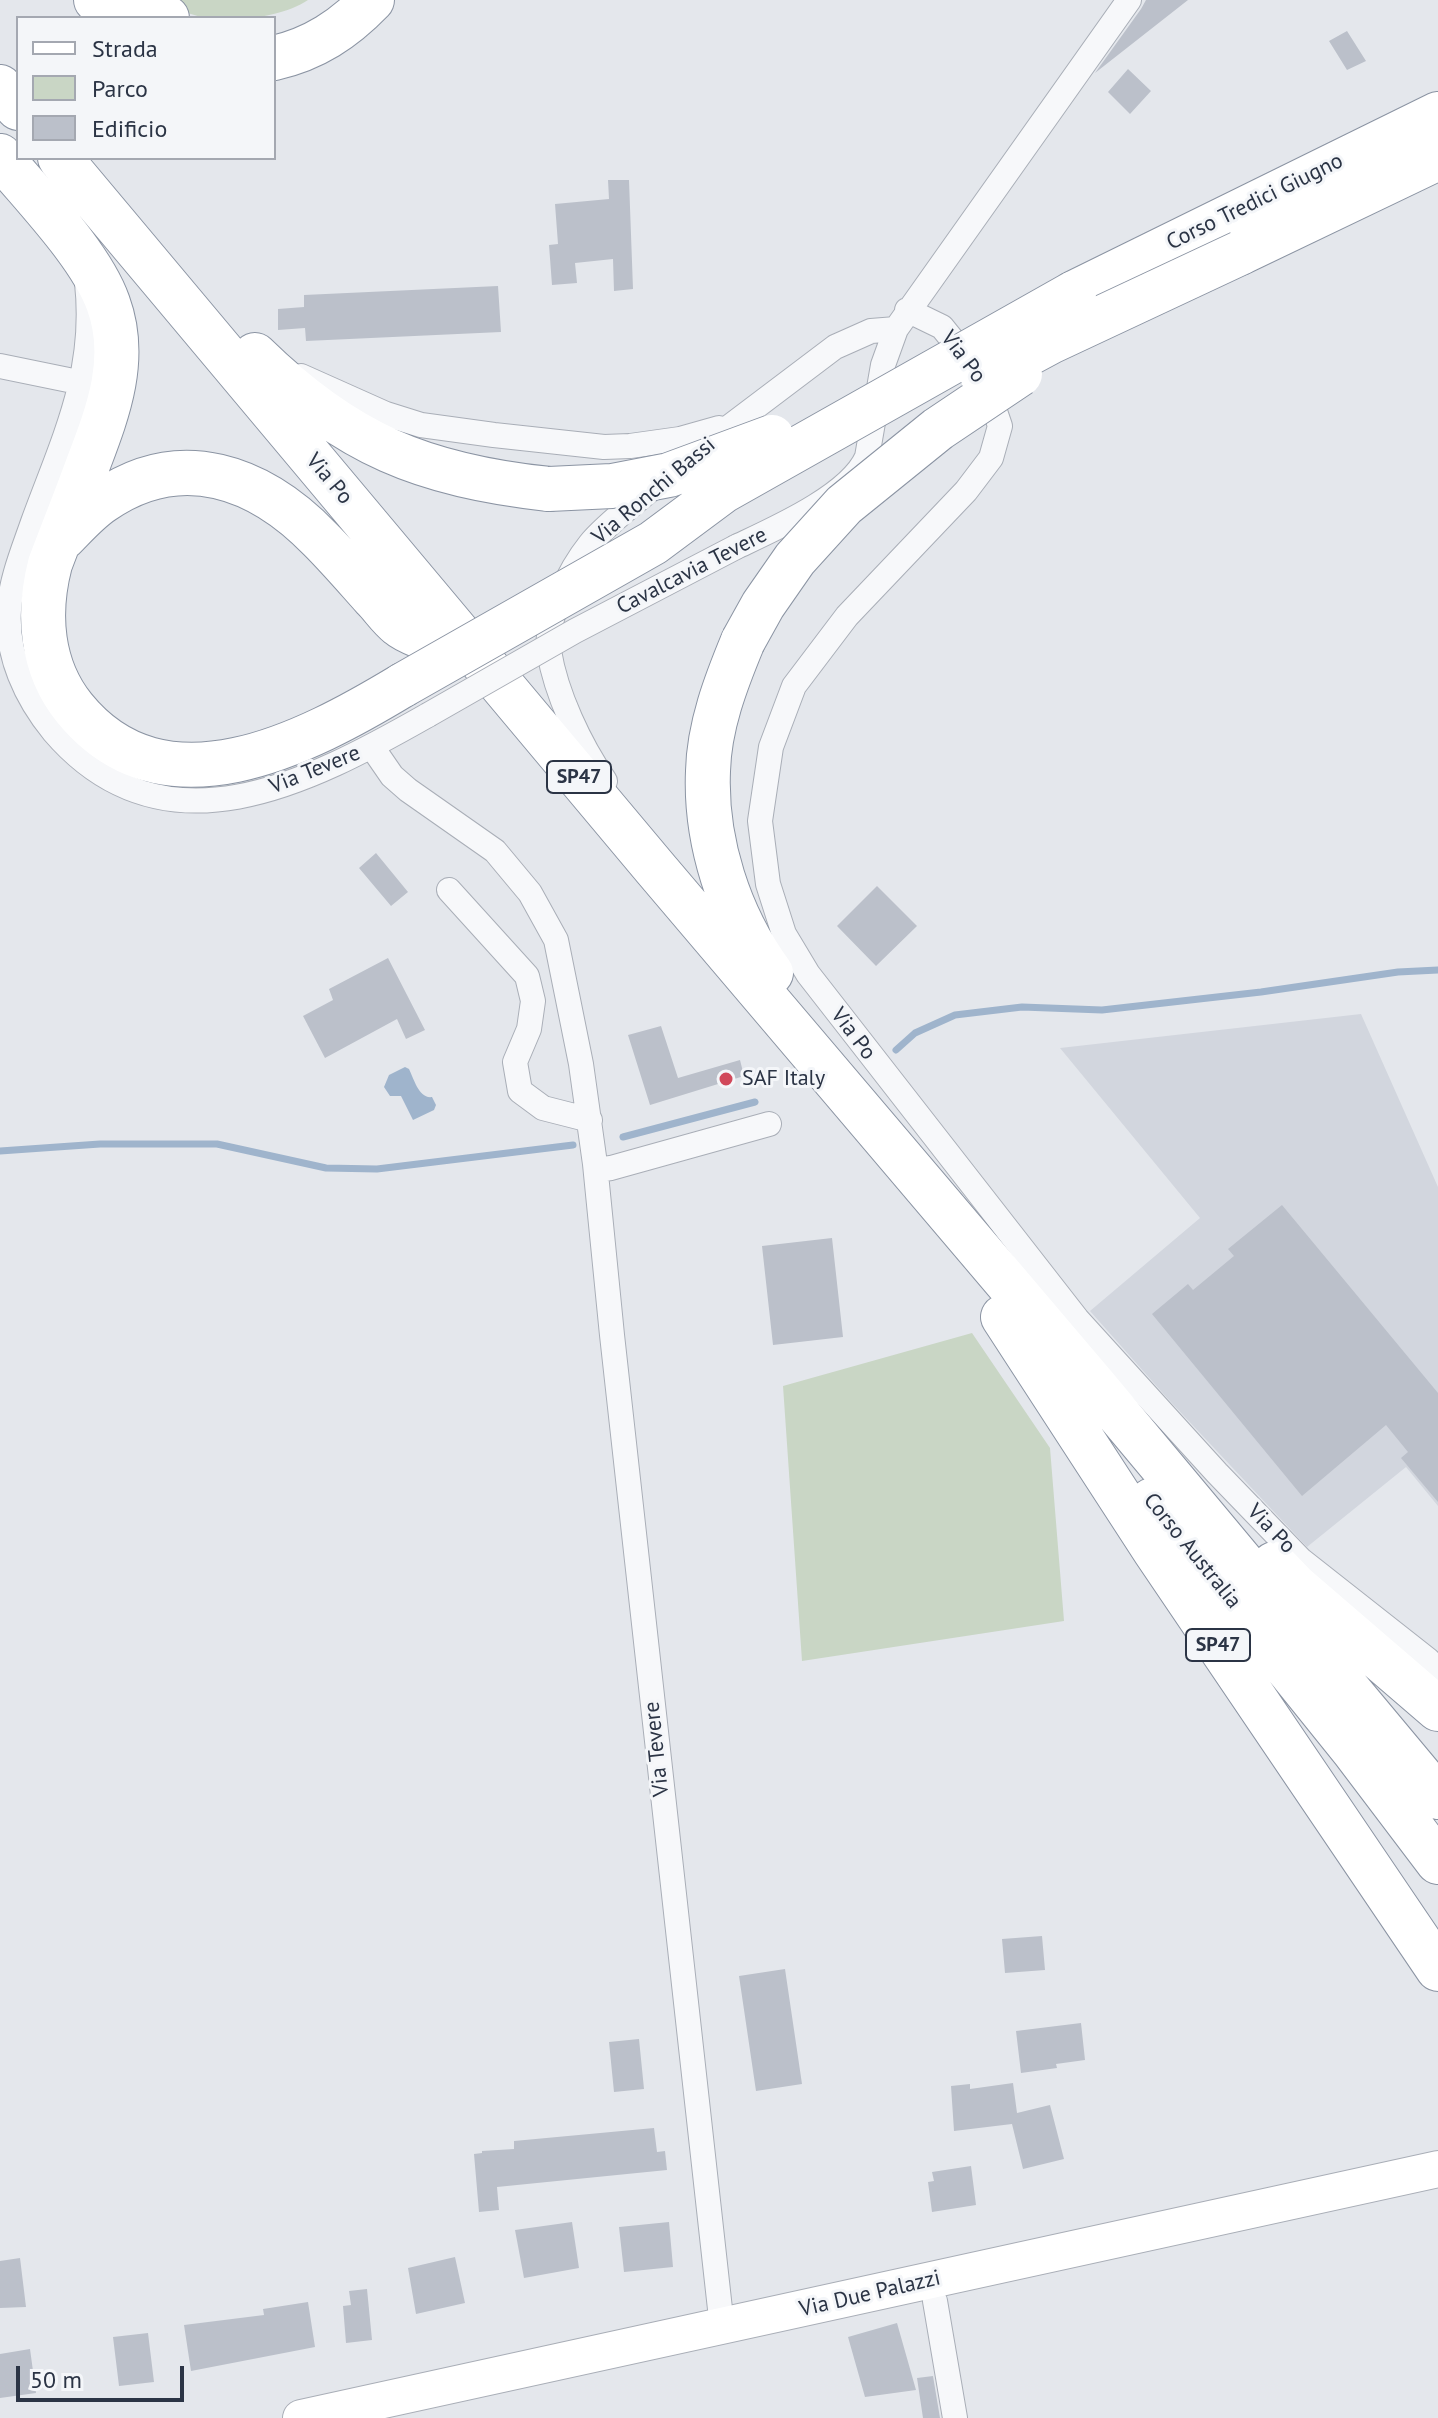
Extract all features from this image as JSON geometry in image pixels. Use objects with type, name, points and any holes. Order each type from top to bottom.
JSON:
[{"type":"highway","points":[[96,0],[112,16]]},
{"type":"highway","points":[[137,0],[163,16]]},
{"type":"highway","points":[[276,28],[315,12],[330,0]]},
{"type":"highway","points":[[276,57],[318,43],[338,31],[372,0]]},
{"type":"highway","points":[[0,87],[16,106]]},
{"type":"highway","name":"Corso Tredici Giugno","points":[[1074,293],[1438,114]]},
{"type":"highway","points":[[0,129],[16,148]]},
{"type":"highway","points":[[0,156],[84,260],[108,303],[115,336],[116,372],[109,408],[47,575],[42,613],[49,660],[62,689],[85,720],[108,740],[132,753],[188,766],[236,760],[273,750],[345,719],[416,700],[656,542],[723,491],[1074,293]]},
{"type":"highway","name":"Corso Tredici Giugno","points":[[1240,253],[1438,158]]},
{"type":"highway","name":"Via Po","points":[[27,160],[431,641],[399,625],[298,518],[271,497],[224,478],[176,473],[130,486],[104,500],[59,542]]},
{"type":"highway","points":[[64,162],[289,388],[345,428],[431,468],[475,479],[549,489],[635,482],[669,475],[724,457],[798,427],[1074,293]]},
{"type":"highway","name":"Via Po","points":[[64,162],[655,868],[1094,1385]]},
{"type":"highway","points":[[656,542],[734,511],[1050,342],[1240,253]]},
{"type":"highway","points":[[932,1195],[849,1076],[759,956],[731,902],[714,843],[707,770],[714,725],[731,670],[763,605],[795,559],[844,505],[908,451],[1013,378],[1240,253]]},
{"type":"highway","name":"SP47","points":[[483,701],[1003,1317],[1155,1551],[1438,1969]]},
{"type":"highway","name":"Corso Australia","points":[[1003,1317],[1354,1751],[1438,1862]]},
{"type":"highway","name":"SP47","points":[[1094,1385],[1295,1586],[1438,1709]]},
{"type":"highway","name":"Corso Australia","points":[[1094,1385],[1438,1797]]},
{"type":"street","points":[[902,319],[1129,0]]},
{"type":"street","name":"Via Tevere","points":[[84,260],[89,342],[83,383],[15,573],[9,611],[17,668],[43,719],[66,745],[117,784],[144,794],[172,799],[205,801],[279,788],[372,747],[392,776],[424,803],[495,851],[530,893],[556,940],[581,1064],[596,1170],[722,2327]]},
{"type":"street","name":"Via Ronchi Bassi","points":[[655,868],[623,807],[591,761],[564,703],[549,649],[553,614],[570,574],[591,542],[674,468],[835,347],[902,319]]},
{"type":"street","name":"Cavalcavia Tevere","points":[[372,747],[416,700],[575,631],[775,528],[832,495],[861,471],[867,457],[883,365],[902,319]]},
{"type":"street","name":"Via Po","points":[[902,319],[942,327],[984,379],[1000,426],[991,458],[966,491],[847,616],[794,686],[771,747],[760,821],[768,884],[784,934],[808,974],[879,1068],[1077,1319],[1301,1560],[1438,1670]]},
{"type":"street","name":"Via Ronchi Bassi","points":[[249,349],[317,384],[386,414],[421,425],[604,447],[680,439],[737,423]]},
{"type":"street","points":[[0,366],[83,383]]},
{"type":"street","points":[[449,890],[527,976],[533,1001],[529,1029],[515,1062],[520,1091],[543,1108],[590,1120]]},
{"type":"street","points":[[596,1170],[769,1124]]},
{"type":"street","name":"Via Due Palazzi","points":[[301,2418],[1438,2169]]},
{"type":"street","points":[[935,2301],[955,2418]]},
{"type":"shaded area","points":[[1361,1014],[1438,1187],[1438,1506],[1406,1467],[1307,1547],[1090,1311],[1200,1218],[1060,1048]]},
{"type":"green space","points":[[159,0],[308,0],[266,16],[200,16]]},
{"type":"green space","points":[[972,1333],[1050,1448],[1064,1621],[802,1661],[783,1386]]},
{"type":"water","points":[[405,1067],[409,1069],[420,1092],[432,1097],[436,1105],[434,1110],[413,1120],[401,1096],[390,1096],[384,1087],[389,1075]]},
{"type":"building","points":[[1146,0],[1188,0],[1095,73],[1141,9]]},
{"type":"building","points":[[1347,31],[1366,61],[1347,70],[1329,41]]},
{"type":"building","points":[[1128,69],[1151,91],[1130,114],[1108,92]]},
{"type":"building","points":[[608,180],[629,180],[633,289],[614,291],[613,259],[575,263],[577,283],[552,285],[549,245],[558,244],[555,204],[609,199]]},
{"type":"building","points":[[498,286],[501,332],[306,341],[305,328],[278,330],[278,309],[304,307],[304,295]]},
{"type":"building","points":[[376,853],[408,892],[391,906],[359,868]]},
{"type":"building","points":[[877,886],[917,926],[876,966],[837,926]]},
{"type":"building","points":[[388,958],[425,1030],[406,1039],[397,1019],[325,1058],[303,1016],[333,1000],[329,989]]},
{"type":"building","points":[[661,1026],[678,1078],[740,1060],[744,1076],[650,1105],[628,1035]]},
{"type":"building","points":[[1282,1205],[1438,1393],[1438,1502],[1401,1458],[1408,1452],[1386,1425],[1302,1496],[1152,1314],[1188,1284],[1193,1290],[1234,1256],[1228,1249]]},
{"type":"building","points":[[832,1238],[843,1337],[773,1345],[762,1246]]},
{"type":"building","points":[[1042,1936],[1045,1970],[1005,1973],[1002,1939]]},
{"type":"building","points":[[785,1969],[802,2084],[756,2091],[739,1976]]},
{"type":"building","points":[[1081,2023],[1085,2060],[1021,2073],[1016,2031]]},
{"type":"building","points":[[639,2039],[644,2089],[614,2092],[609,2042]]},
{"type":"building","points":[[1013,2083],[1017,2113],[1050,2105],[1064,2159],[1023,2169],[1012,2124],[954,2131],[951,2086],[970,2084],[970,2089]]},
{"type":"building","points":[[654,2128],[657,2152],[665,2151],[667,2170],[497,2187],[499,2210],[479,2212],[474,2154],[514,2149],[514,2141]]},
{"type":"building","points":[[971,2166],[976,2205],[932,2212],[928,2182],[934,2181],[932,2172]]},
{"type":"building","points":[[572,2222],[579,2268],[524,2278],[515,2230]]},
{"type":"building","points":[[669,2222],[673,2267],[624,2272],[619,2227]]},
{"type":"building","points":[[455,2257],[465,2303],[416,2314],[408,2268]]},
{"type":"building","points":[[20,2258],[26,2307],[0,2308],[0,2261]]},
{"type":"building","points":[[367,2289],[372,2340],[346,2343],[343,2306],[351,2305],[349,2291]]},
{"type":"building","points":[[308,2302],[315,2347],[191,2371],[184,2325],[264,2315],[263,2309]]},
{"type":"building","points":[[897,2323],[916,2390],[865,2397],[848,2337]]},
{"type":"building","points":[[148,2333],[154,2382],[119,2386],[113,2337]]},
{"type":"building","points":[[30,2349],[36,2393],[0,2398],[0,2354]]},
{"type":"building","points":[[933,2376],[940,2418],[923,2418],[917,2378]]},
{"type":"waterway","points":[[896,1050],[915,1033],[955,1015],[1022,1007],[1102,1010],[1398,972],[1438,970]]},
{"type":"waterway","points":[[623,1137],[755,1102]]},
{"type":"waterway","points":[[0,1151],[100,1144],[217,1144],[326,1168],[377,1169],[573,1145]]},
{"type":"place","name":"SAF Italy","points":[[726,1079]]}]
